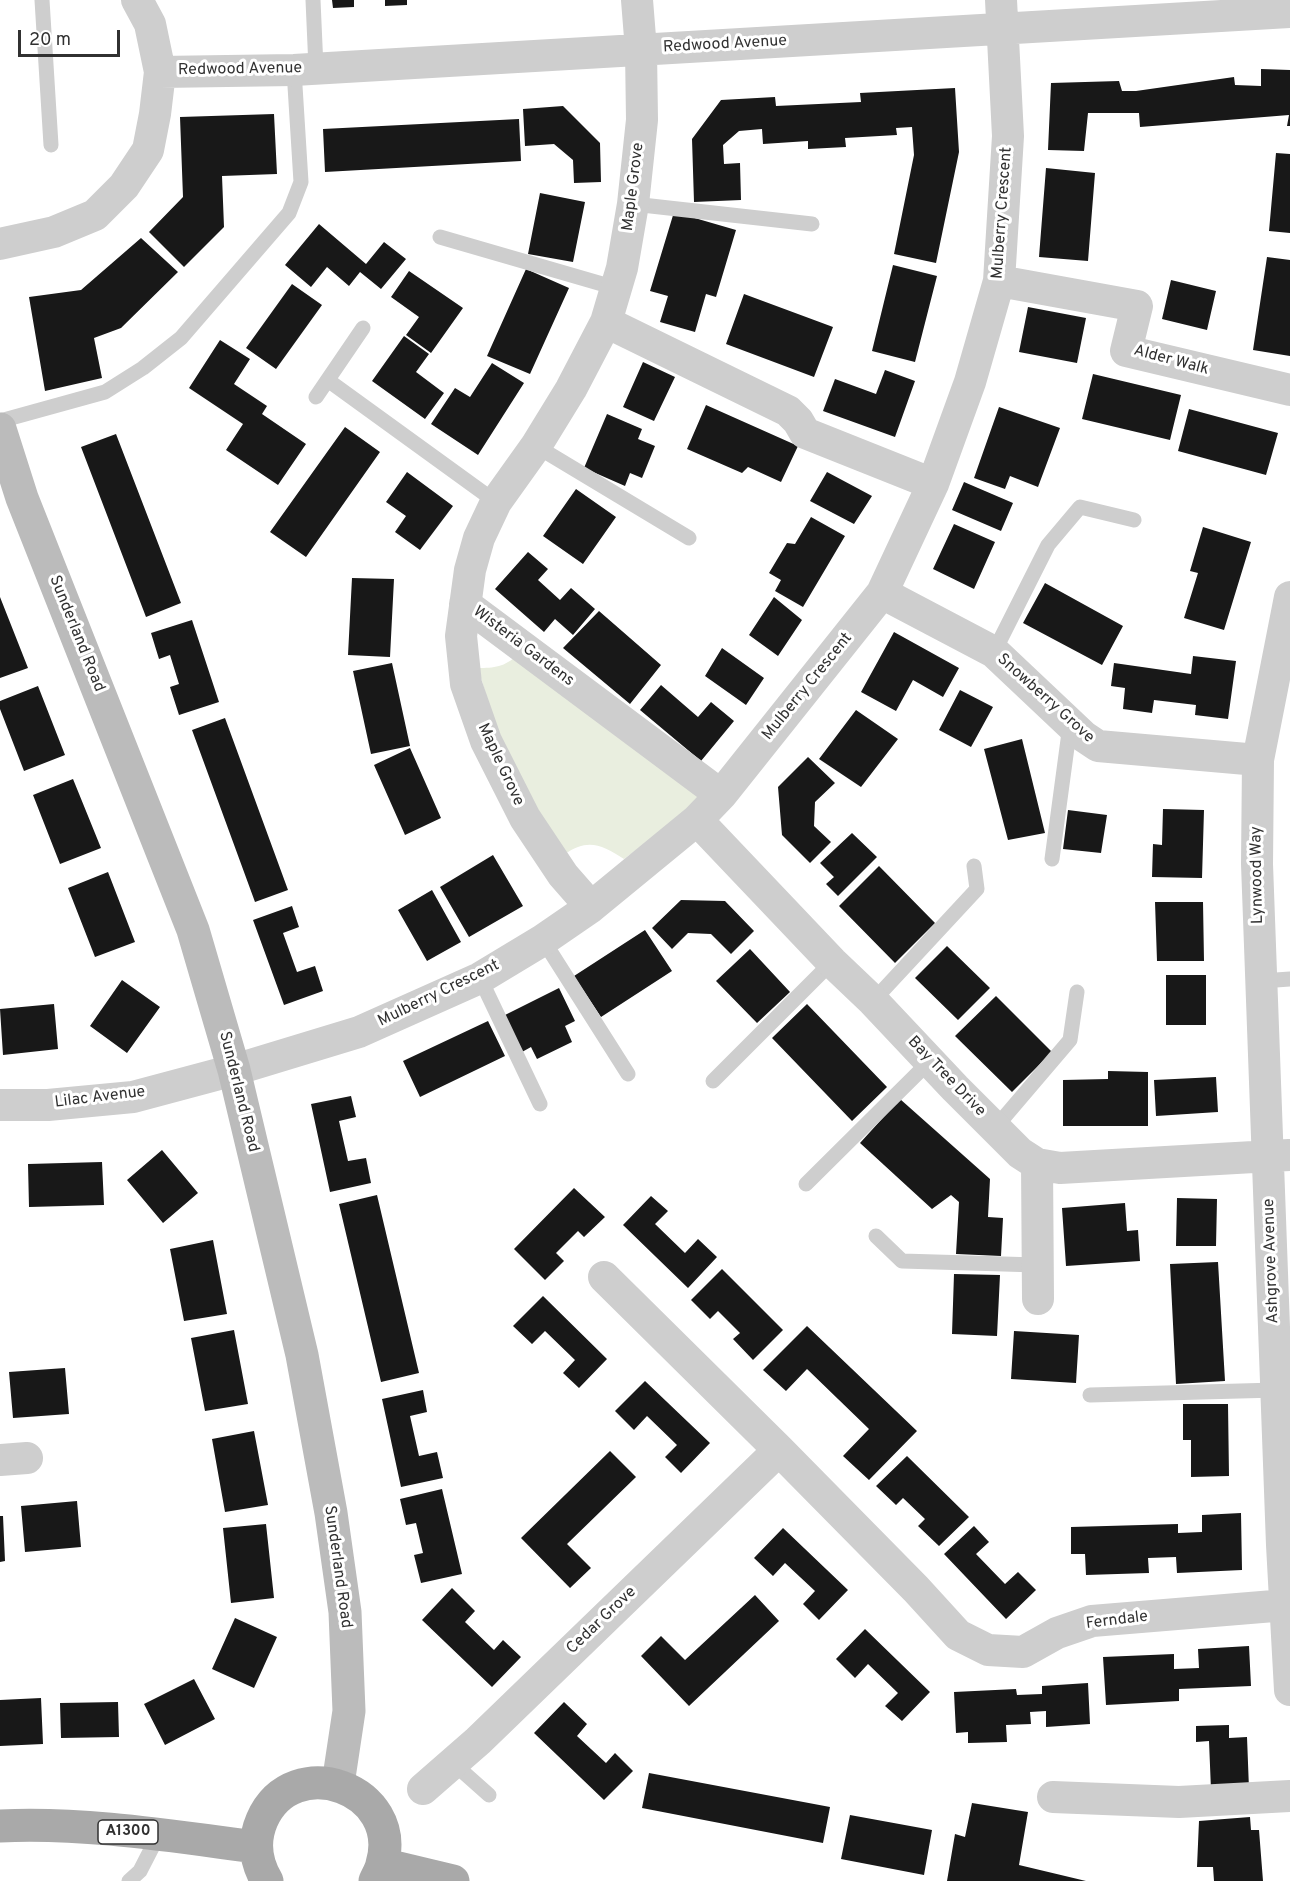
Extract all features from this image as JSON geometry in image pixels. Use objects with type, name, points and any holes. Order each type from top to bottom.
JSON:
[{"type":"main road","points":[[267,1881],[260,1869],[256,1847],[258,1829],[266,1812],[278,1798],[294,1788],[313,1783],[338,1784],[349,1788],[364,1799],[375,1813],[382,1830],[385,1847],[378,1873],[453,1881]]},
{"type":"main road","name":"A1300","points":[[0,1826],[35,1824],[159,1834],[256,1847]]},
{"type":"street","points":[[0,244],[54,232],[95,215],[124,186],[148,150],[160,72],[150,24],[137,0]]},
{"type":"street","name":"Maple Grove","points":[[606,322],[622,268],[633,204],[642,120],[641,50],[637,0]]},
{"type":"street","name":"Redwood Avenue","points":[[160,72],[305,69],[641,50],[1002,15],[1290,12]]},
{"type":"street","name":"Mulberry Crescent","points":[[234,1070],[359,1032],[480,978],[543,940],[591,907],[697,820],[721,795],[882,593],[933,484],[970,382],[999,282],[1008,135],[1002,15]]},
{"type":"street","name":"Alder Walk","points":[[999,282],[1137,306],[1126,351],[1290,390]]},
{"type":"street","points":[[606,322],[788,411],[805,433],[933,484]]},
{"type":"street","name":"Wisteria Gardens","points":[[606,322],[571,389],[536,446],[496,502],[479,538],[470,570],[465,604],[721,795]]},
{"type":"street","name":"Sunderland Road","points":[[0,429],[22,498],[193,930],[234,1070],[302,1355],[331,1513],[345,1612],[349,1711],[338,1784]]},
{"type":"street","name":"Snowberry Grove","points":[[882,593],[994,652],[1083,736],[1098,746],[1258,760]]},
{"type":"street","name":"Lynwood Way","points":[[1279,1156],[1276,980],[1257,864],[1258,760],[1290,597]]},
{"type":"street","name":"Maple Grove","points":[[465,604],[461,636],[466,684],[486,741],[525,818],[563,875],[591,907]]},
{"type":"street","name":"Bay Tree Drive","points":[[697,820],[995,1128],[1020,1153],[1037,1164],[1060,1168],[1279,1156]]},
{"type":"street","name":"Lilac Avenue","points":[[0,1105],[48,1105],[133,1097],[234,1070]]},
{"type":"street","name":"Ashgrove Avenue","points":[[1279,1156],[1282,1317],[1277,1390],[1286,1545],[1290,1690]]},
{"type":"street","points":[[1037,1164],[1038,1299]]},
{"type":"street","points":[[604,1276],[779,1450]]},
{"type":"street","name":"Ferndale","points":[[779,1450],[958,1635],[988,1650],[1023,1652],[1057,1633],[1092,1621],[1286,1605]]},
{"type":"street","name":"Cedar Grove","points":[[423,1789],[453,1763],[779,1450]]},
{"type":"street","points":[[1053,1797],[1179,1802],[1290,1796]]},
{"type":"lane","points":[[42,0],[51,145]]},
{"type":"lane","points":[[0,422],[105,392],[143,368],[181,338],[289,213],[301,183],[305,69],[312,0]]},
{"type":"lane","points":[[633,204],[812,224]]},
{"type":"lane","points":[[440,237],[616,288]]},
{"type":"lane","points":[[316,397],[363,328]]},
{"type":"lane","points":[[328,381],[496,502]]},
{"type":"lane","points":[[536,446],[689,538]]},
{"type":"lane","points":[[994,652],[1048,545],[1080,507],[1134,520]]},
{"type":"lane","points":[[1052,859],[1070,724]]},
{"type":"lane","points":[[873,1001],[977,889],[974,866]]},
{"type":"lane","points":[[543,940],[628,1074]]},
{"type":"lane","points":[[713,1081],[832,962]]},
{"type":"lane","points":[[480,978],[540,1104]]},
{"type":"lane","points":[[995,1128],[1070,1040],[1077,992]]},
{"type":"lane","points":[[806,1184],[930,1061]]},
{"type":"lane","points":[[876,1236],[902,1261],[1037,1265]]},
{"type":"lane","points":[[1090,1395],[1277,1390]]},
{"type":"lane","points":[[453,1763],[489,1796]]},
{"type":"lane","points":[[129,1881],[140,1871],[159,1834]]},
{"type":"shaded area","points":[[517,655],[701,798],[687,812],[624,859],[595,845],[581,846],[565,854],[534,811],[502,747],[478,668],[499,666]]},
{"type":"building","points":[[332,0],[354,0],[354,7],[333,8]]},
{"type":"building","points":[[385,0],[407,0],[407,5],[385,6]]},
{"type":"building","points":[[1261,69],[1290,70],[1290,126],[1287,126],[1289,115],[1140,127],[1139,113],[1088,113],[1084,151],[1048,150],[1051,83],[1119,81],[1122,91],[1136,91],[1234,77],[1235,85],[1261,86]]},
{"type":"building","points":[[955,88],[959,152],[936,263],[894,254],[914,155],[912,127],[896,128],[897,135],[845,138],[846,147],[808,149],[808,141],[763,144],[762,129],[739,131],[723,145],[724,164],[740,163],[741,200],[694,202],[692,139],[721,100],[775,97],[776,106],[861,102],[860,93]]},
{"type":"building","points":[[563,106],[600,143],[601,182],[574,183],[573,160],[554,144],[525,146],[523,109]]},
{"type":"building","points":[[274,114],[277,174],[222,176],[224,227],[184,267],[149,232],[183,197],[180,117]]},
{"type":"building","points":[[519,119],[521,161],[325,172],[323,129]]},
{"type":"building","points":[[1276,153],[1290,154],[1290,233],[1269,231]]},
{"type":"building","points":[[1046,168],[1095,173],[1088,261],[1039,257]]},
{"type":"building","points":[[540,193],[585,202],[573,262],[528,254]]},
{"type":"building","points":[[674,212],[736,230],[716,297],[706,294],[695,332],[660,322],[668,296],[650,291]]},
{"type":"building","points":[[319,224],[366,264],[384,242],[406,259],[381,289],[360,272],[349,286],[327,267],[311,287],[285,265]]},
{"type":"building","points":[[141,238],[178,272],[121,328],[94,338],[102,378],[45,391],[29,297],[81,290]]},
{"type":"building","points":[[1267,257],[1290,260],[1290,356],[1253,350]]},
{"type":"building","points":[[893,265],[937,276],[915,362],[872,351]]},
{"type":"building","points":[[526,269],[569,288],[530,374],[487,356]]},
{"type":"building","points":[[409,271],[463,308],[431,353],[406,335],[419,317],[391,297]]},
{"type":"building","points":[[1171,280],[1216,291],[1207,330],[1162,319]]},
{"type":"building","points":[[292,284],[322,305],[276,369],[246,348]]},
{"type":"building","points":[[744,294],[833,327],[814,377],[726,344]]},
{"type":"building","points":[[1028,307],[1086,318],[1077,363],[1019,352]]},
{"type":"building","points":[[404,336],[429,354],[416,372],[444,393],[425,419],[372,381]]},
{"type":"building","points":[[220,340],[250,359],[234,384],[267,406],[262,414],[306,444],[278,485],[226,450],[243,424],[189,388]]},
{"type":"building","points":[[643,362],[675,377],[654,421],[623,407]]},
{"type":"building","points":[[492,363],[524,383],[478,455],[431,424],[455,388],[470,397]]},
{"type":"building","points":[[885,370],[915,381],[895,437],[823,411],[835,379],[876,394]]},
{"type":"building","points":[[1093,374],[1181,395],[1170,440],[1082,419]]},
{"type":"building","points":[[706,405],[798,446],[781,482],[748,467],[742,473],[687,449]]},
{"type":"building","points":[[999,407],[1060,428],[1038,487],[1010,476],[1005,489],[974,478]]},
{"type":"building","points":[[1189,409],[1278,433],[1266,475],[1178,451]]},
{"type":"building","points":[[607,414],[642,429],[638,439],[655,446],[642,478],[630,473],[625,486],[584,468]]},
{"type":"building","points":[[345,427],[380,452],[306,557],[270,532]]},
{"type":"building","points":[[116,434],[181,603],[146,617],[81,447]]},
{"type":"building","points":[[407,472],[453,506],[420,550],[395,532],[406,516],[386,502]]},
{"type":"building","points":[[827,472],[872,496],[854,524],[810,501]]},
{"type":"building","points":[[964,482],[1013,503],[1001,531],[952,510]]},
{"type":"building","points":[[576,489],[616,517],[583,564],[543,536]]},
{"type":"building","points":[[811,517],[845,536],[803,607],[775,591],[781,580],[769,573],[787,543],[795,544]]},
{"type":"building","points":[[954,524],[995,542],[974,589],[933,569]]},
{"type":"building","points":[[1203,527],[1251,542],[1224,630],[1184,618],[1198,573],[1190,571]]},
{"type":"building","points":[[528,552],[548,569],[538,580],[560,600],[571,588],[595,609],[573,635],[555,619],[544,632],[495,589]]},
{"type":"building","points":[[352,578],[394,579],[390,657],[348,655]]},
{"type":"building","points":[[1045,583],[1123,626],[1102,665],[1023,623]]},
{"type":"building","points":[[0,597],[28,668],[0,678]]},
{"type":"building","points":[[774,597],[802,620],[778,656],[749,635]]},
{"type":"building","points":[[599,611],[661,665],[630,704],[563,648]]},
{"type":"building","points":[[192,620],[219,702],[179,715],[170,687],[179,684],[170,655],[159,659],[151,633]]},
{"type":"building","points":[[894,632],[959,668],[943,697],[913,680],[896,711],[861,692]]},
{"type":"building","points":[[722,648],[764,678],[746,705],[705,676]]},
{"type":"building","points":[[1193,656],[1236,661],[1228,719],[1195,715],[1196,705],[1154,700],[1152,713],[1123,709],[1125,688],[1111,686],[1114,663],[1191,674]]},
{"type":"building","points":[[392,663],[410,746],[371,754],[353,671]]},
{"type":"building","points":[[661,685],[698,717],[711,702],[734,721],[701,761],[640,710]]},
{"type":"building","points":[[38,686],[65,755],[24,771],[0,709],[0,701]]},
{"type":"building","points":[[960,690],[993,707],[971,747],[939,730]]},
{"type":"building","points":[[856,710],[898,739],[861,787],[819,759]]},
{"type":"building","points":[[225,718],[288,890],[255,902],[192,730]]},
{"type":"building","points":[[1022,739],[1045,833],[1008,840],[984,749]]},
{"type":"building","points":[[410,748],[441,818],[405,835],[374,765]]},
{"type":"building","points":[[808,757],[835,783],[815,802],[814,826],[831,842],[810,863],[782,835],[778,787]]},
{"type":"building","points":[[73,779],[101,848],[60,864],[33,795]]},
{"type":"building","points":[[1163,809],[1204,810],[1202,878],[1152,877],[1153,844],[1162,845]]},
{"type":"building","points":[[1068,810],[1107,815],[1101,853],[1063,849]]},
{"type":"building","points":[[852,833],[877,857],[838,896],[826,884],[834,877],[820,863]]},
{"type":"building","points":[[493,855],[523,906],[469,937],[440,887]]},
{"type":"building","points":[[879,866],[935,923],[895,963],[839,906]]},
{"type":"building","points":[[108,872],[135,942],[95,957],[68,888]]},
{"type":"building","points":[[432,890],[461,942],[427,961],[398,910]]},
{"type":"building","points":[[681,900],[725,901],[754,931],[731,954],[711,934],[688,933],[672,949],[652,928]]},
{"type":"building","points":[[1155,902],[1203,902],[1204,961],[1157,961]]},
{"type":"building","points":[[292,906],[299,927],[283,933],[297,972],[315,966],[323,991],[284,1005],[253,920]]},
{"type":"building","points":[[645,930],[672,971],[601,1017],[574,976]]},
{"type":"building","points":[[947,946],[990,988],[958,1020],[915,978]]},
{"type":"building","points":[[750,949],[790,992],[757,1023],[716,981]]},
{"type":"building","points":[[1166,975],[1206,975],[1206,1025],[1166,1025]]},
{"type":"building","points":[[122,980],[160,1007],[127,1053],[90,1026]]},
{"type":"building","points":[[559,988],[575,1021],[565,1026],[572,1042],[537,1059],[531,1047],[522,1052],[505,1015]]},
{"type":"building","points":[[996,996],[1052,1052],[1012,1092],[955,1036]]},
{"type":"building","points":[[54,1004],[58,1049],[3,1055],[0,1009]]},
{"type":"building","points":[[807,1004],[887,1087],[852,1121],[772,1038]]},
{"type":"building","points":[[488,1021],[505,1056],[420,1097],[403,1061]]},
{"type":"building","points":[[1108,1071],[1148,1072],[1148,1126],[1063,1126],[1063,1080],[1108,1079]]},
{"type":"building","points":[[1216,1077],[1218,1112],[1156,1116],[1154,1080]]},
{"type":"building","points":[[351,1096],[356,1117],[339,1121],[348,1161],[366,1158],[371,1183],[330,1192],[311,1104]]},
{"type":"building","points":[[900,1099],[990,1179],[988,1217],[1003,1218],[1001,1256],[956,1254],[959,1202],[951,1195],[932,1209],[860,1143]]},
{"type":"building","points":[[162,1150],[198,1193],[163,1223],[127,1180]]},
{"type":"building","points":[[102,1162],[104,1205],[29,1207],[28,1164]]},
{"type":"building","points":[[574,1188],[605,1217],[584,1237],[578,1231],[556,1253],[564,1261],[545,1280],[514,1249]]},
{"type":"building","points":[[377,1195],[419,1373],[381,1382],[339,1204]]},
{"type":"building","points":[[651,1196],[668,1211],[655,1224],[685,1253],[698,1239],[717,1257],[688,1288],[623,1225]]},
{"type":"building","points":[[1177,1198],[1217,1199],[1216,1246],[1176,1246]]},
{"type":"building","points":[[1125,1203],[1127,1231],[1138,1230],[1140,1261],[1066,1266],[1062,1208]]},
{"type":"building","points":[[213,1240],[227,1314],[184,1321],[170,1249]]},
{"type":"building","points":[[1218,1262],[1225,1381],[1176,1384],[1170,1264]]},
{"type":"building","points":[[722,1269],[783,1330],[753,1360],[733,1339],[740,1333],[718,1311],[710,1319],[691,1300]]},
{"type":"building","points":[[954,1274],[1000,1275],[997,1336],[952,1334]]},
{"type":"building","points":[[543,1296],[607,1359],[579,1388],[563,1373],[575,1360],[545,1331],[532,1344],[513,1326]]},
{"type":"building","points":[[807,1326],[917,1431],[869,1480],[843,1456],[869,1429],[807,1369],[786,1391],[763,1370]]},
{"type":"building","points":[[234,1330],[248,1404],[205,1411],[191,1338]]},
{"type":"building","points":[[1014,1331],[1079,1335],[1076,1383],[1011,1379]]},
{"type":"building","points":[[65,1368],[69,1414],[13,1418],[9,1372]]},
{"type":"building","points":[[645,1381],[710,1443],[681,1473],[665,1457],[677,1445],[647,1416],[634,1430],[615,1411]]},
{"type":"building","points":[[423,1390],[427,1412],[410,1416],[419,1456],[437,1452],[443,1478],[401,1487],[382,1399]]},
{"type":"building","points":[[1183,1404],[1228,1404],[1229,1476],[1191,1477],[1191,1440],[1183,1440]]},
{"type":"building","points":[[254,1431],[268,1505],[225,1512],[212,1439]]},
{"type":"building","points":[[610,1451],[636,1477],[567,1544],[591,1568],[570,1588],[521,1538]]},
{"type":"building","points":[[907,1456],[969,1517],[939,1546],[918,1526],[925,1519],[903,1498],[896,1505],[876,1486]]},
{"type":"building","points":[[442,1489],[462,1574],[421,1583],[414,1555],[423,1553],[416,1523],[406,1525],[400,1499]]},
{"type":"building","points":[[77,1501],[81,1547],[25,1552],[21,1506]]},
{"type":"building","points":[[1241,1513],[1242,1570],[1177,1573],[1176,1557],[1148,1558],[1149,1573],[1086,1575],[1085,1554],[1071,1554],[1071,1527],[1178,1524],[1178,1533],[1202,1532],[1202,1515]]},
{"type":"building","points":[[0,1516],[3,1516],[5,1561],[0,1562]]},
{"type":"building","points":[[266,1524],[274,1598],[231,1603],[223,1528]]},
{"type":"building","points":[[974,1526],[989,1542],[976,1554],[1005,1584],[1018,1572],[1036,1590],[1006,1619],[944,1554]]},
{"type":"building","points":[[783,1528],[848,1590],[819,1620],[803,1604],[815,1591],[785,1563],[773,1576],[754,1558]]},
{"type":"building","points":[[452,1588],[475,1611],[465,1622],[494,1650],[503,1640],[521,1657],[492,1687],[422,1620]]},
{"type":"building","points":[[755,1595],[779,1621],[689,1706],[641,1656],[661,1636],[685,1660]]},
{"type":"building","points":[[235,1618],[277,1637],[254,1688],[212,1669]]},
{"type":"building","points":[[865,1629],[930,1692],[902,1721],[885,1706],[898,1693],[868,1664],[855,1678],[836,1659]]},
{"type":"building","points":[[1249,1646],[1251,1686],[1179,1689],[1179,1701],[1106,1705],[1103,1657],[1174,1654],[1174,1669],[1199,1668],[1198,1649]]},
{"type":"building","points":[[194,1679],[215,1719],[165,1745],[144,1704]]},
{"type":"building","points":[[1088,1683],[1090,1724],[1046,1727],[1046,1711],[1030,1712],[1031,1724],[1006,1725],[1007,1742],[968,1743],[968,1732],[956,1733],[954,1692],[1016,1689],[1017,1695],[1042,1694],[1042,1686]]},
{"type":"building","points":[[41,1698],[43,1744],[0,1746],[0,1700]]},
{"type":"building","points":[[118,1702],[119,1737],[61,1738],[60,1703]]},
{"type":"building","points":[[564,1702],[587,1724],[577,1736],[606,1763],[615,1753],[633,1771],[604,1800],[534,1733]]},
{"type":"building","points":[[1229,1725],[1229,1738],[1247,1737],[1249,1789],[1211,1790],[1209,1741],[1196,1742],[1196,1726]]},
{"type":"building","points":[[649,1773],[830,1807],[823,1843],[642,1808]]},
{"type":"building","points":[[972,1803],[1028,1812],[1019,1865],[1086,1881],[947,1881],[955,1834],[965,1837]]},
{"type":"building","points":[[850,1815],[932,1830],[924,1875],[841,1859]]},
{"type":"building","points":[[1250,1817],[1251,1830],[1259,1830],[1263,1881],[1214,1881],[1213,1867],[1197,1867],[1199,1821]]}]
